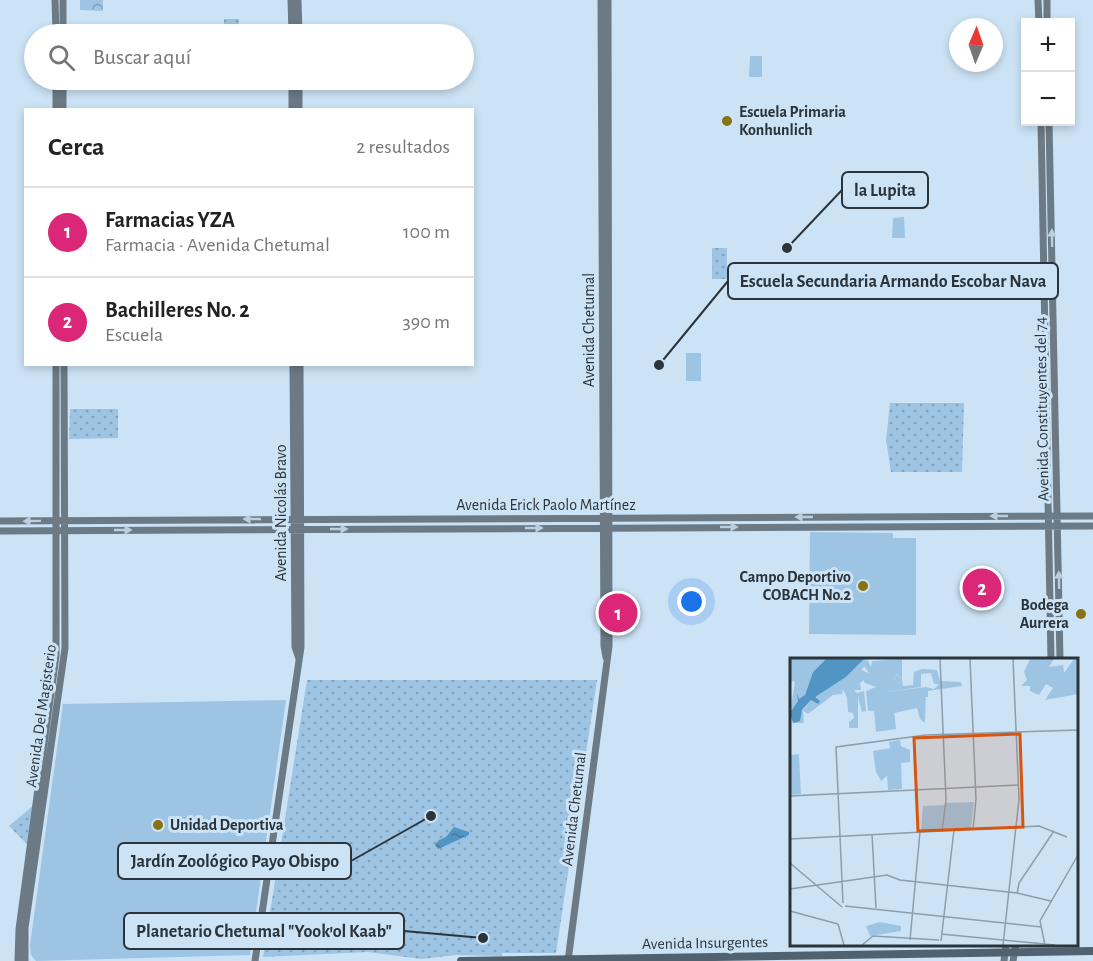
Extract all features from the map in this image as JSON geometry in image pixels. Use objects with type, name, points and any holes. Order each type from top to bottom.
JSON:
[{"type":"main road","points":[[55,0],[56,24]]},
{"type":"main road","points":[[63,0],[63,24]]},
{"type":"main road","points":[[291,0],[292,24]]},
{"type":"main road","points":[[298,0],[298,24]]},
{"type":"main road","name":"Avenida Chetumal","points":[[601,0],[606,518]]},
{"type":"main road","name":"Avenida Chetumal","points":[[568,960],[607,660],[604,646],[608,0]]},
{"type":"main road","points":[[1038,0],[1039,18]]},
{"type":"main road","points":[[1047,0],[1047,18]]},
{"type":"main road","points":[[56,90],[56,108]]},
{"type":"main road","points":[[63,90],[63,108]]},
{"type":"main road","points":[[292,90],[292,108]]},
{"type":"main road","points":[[299,90],[299,108]]},
{"type":"main road","name":"Avenida Constituyentes del 74","points":[[1041,126],[1052,658]]},
{"type":"main road","name":"Avenida Constituyentes del 74","points":[[1050,126],[1060,658]]},
{"type":"main road","name":"Avenida Del Magisterio","points":[[18,961],[19,929],[56,656],[60,530],[56,366]]},
{"type":"main road","name":"Avenida Del Magisterio","points":[[60,520],[64,366]]},
{"type":"main road","name":"Avenida Nicolás Bravo","points":[[293,366],[298,519]]},
{"type":"main road","name":"Avenida Nicolás Bravo","points":[[255,961],[299,661],[295,647],[300,366]]},
{"type":"main road","name":"Avenida Erick Paolo Martínez","points":[[0,521],[1093,516]]},
{"type":"main road","points":[[433,519],[433,528]]},
{"type":"main road","name":"Avenida Erick Paolo Martínez","points":[[0,531],[1093,526]]},
{"type":"main road","name":"Avenida Del Magisterio","points":[[25,961],[25,928],[65,648],[60,530]]},
{"type":"main road","name":"Avenida Insurgentes","points":[[461,961],[962,957],[1005,953],[1047,957],[1093,951]]},
{"type":"green space","points":[[80,0],[103,0],[103,11],[80,10]]},
{"type":"green space","points":[[224,19],[239,19],[239,24],[224,24]]},
{"type":"green space","points":[[750,56],[762,56],[762,77],[749,77]]},
{"type":"green space","points":[[904,217],[905,238],[892,238],[893,218]]},
{"type":"green space","points":[[712,248],[727,248],[727,279],[712,279]]},
{"type":"green space","points":[[686,353],[701,353],[701,381],[686,381]]},
{"type":"green space","points":[[890,403],[964,403],[962,472],[891,472],[886,440]]},
{"type":"green space","points":[[70,409],[118,409],[118,438],[69,439]]},
{"type":"green space","name":"Campo Deportivo COBACH No.2","points":[[810,532],[893,533],[893,538],[916,538],[916,635],[809,634]]},
{"type":"green space","points":[[307,680],[597,680],[556,953],[502,953],[502,956],[456,955],[421,959],[368,952],[263,957]]},
{"type":"green space","name":"Unidad Deportiva","points":[[286,700],[250,955],[36,961],[31,955],[30,945],[63,704]]},
{"type":"green space","points":[[34,805],[28,845],[9,826]]},
{"type":"water","points":[[454,827],[469,832],[469,835],[438,849],[435,845]]},
{"type":"place","name":"Escuela Primaria Konhunlich","points":[[727,121]]},
{"type":"place","name":"la Lupita","points":[[787,248]]},
{"type":"place","name":"Escuela Secundaria Armando Escobar Nava","points":[[659,365]]},
{"type":"place","name":"Campo Deportivo COBACH No.2","points":[[863,586]]},
{"type":"place","name":"Bachilleres No. 2","points":[[982,588]]},
{"type":"place","name":"Farmacias YZA","points":[[618,613]]},
{"type":"place","name":"Bodega Aurrera","points":[[1081,614]]},
{"type":"place","name":"Jardín Zoológico Payo Obispo","points":[[431,816]]},
{"type":"place","name":"Unidad Deportiva","points":[[158,825]]},
{"type":"place","name":"Planetario Chetumal \"Yook'ol Kaab\"","points":[[483,938]]}]
